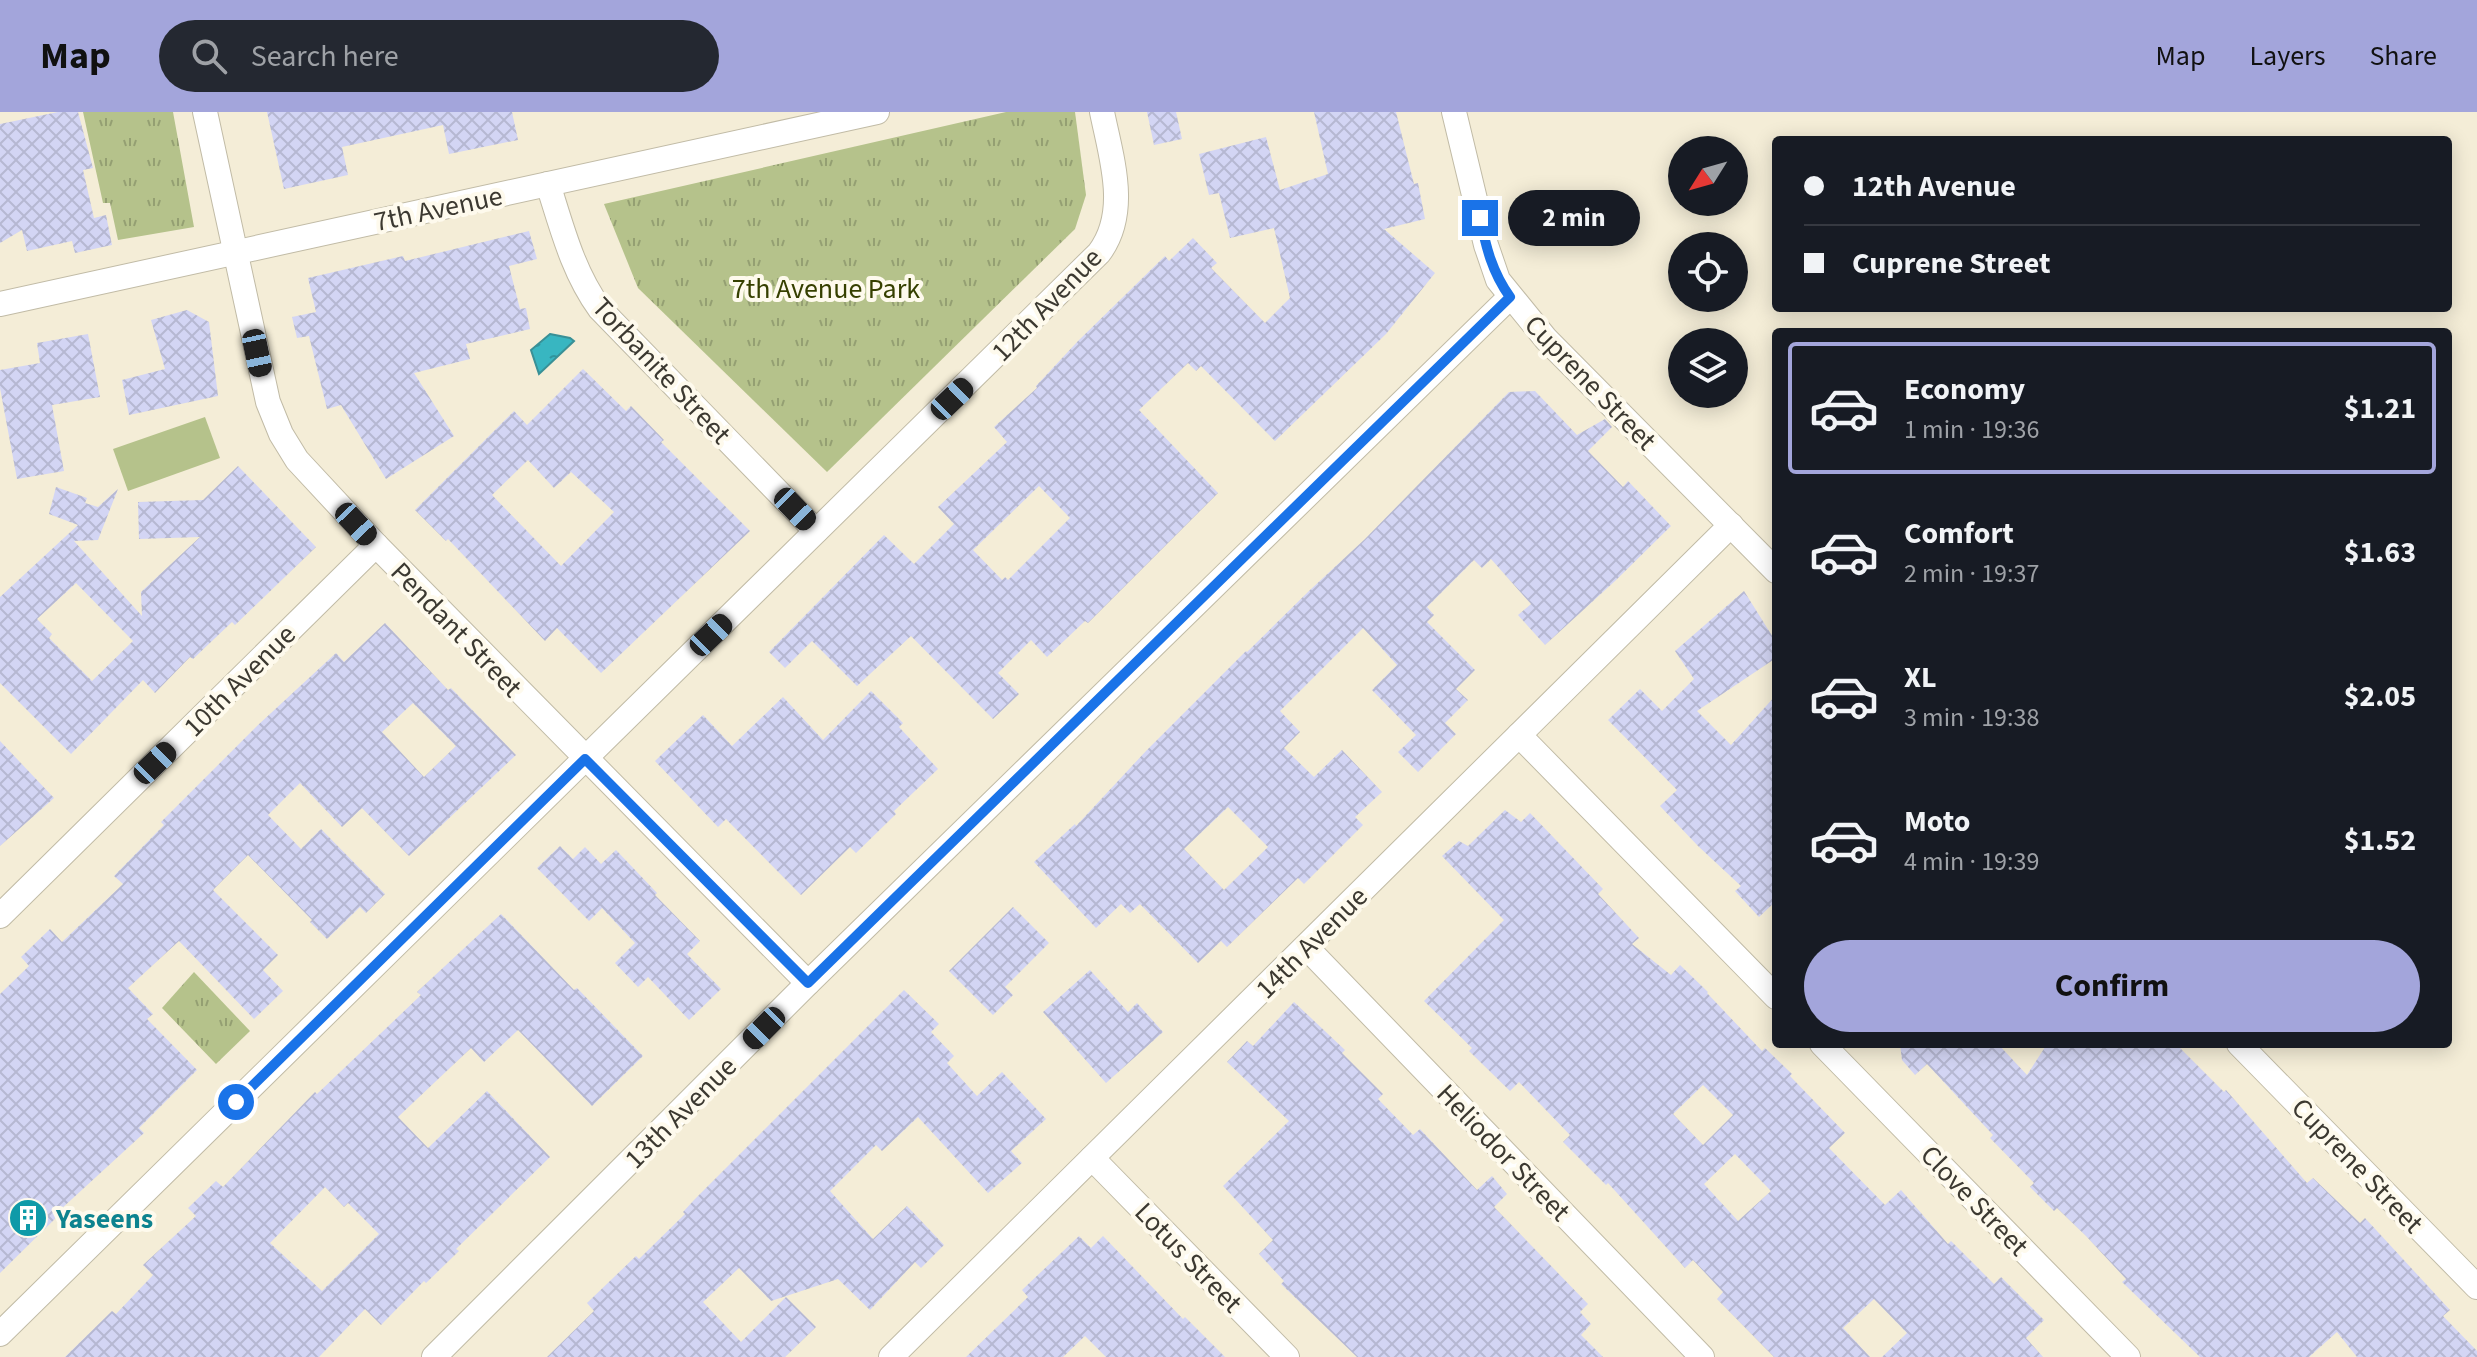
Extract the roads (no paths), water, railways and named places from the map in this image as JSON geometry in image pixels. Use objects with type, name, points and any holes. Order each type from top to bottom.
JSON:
[{"type":"street","name":"Pendant Street","points":[[205,112],[265,390],[281,434],[297,460],[585,759],[808,983]]},
{"type":"street","name":"7th Avenue","points":[[0,304],[877,112]]},
{"type":"street","name":"12th Avenue","points":[[0,1334],[1105,246],[1114,225],[1116,200],[1102,112]]},
{"type":"street","name":"Cuprene Street","points":[[1454,112],[1490,262],[1498,280],[1546,339],[1772,567]]},
{"type":"street","name":"Torbanite Street","points":[[548,184],[575,267],[584,287],[600,309],[816,531]]},
{"type":"street","name":"13th Avenue","points":[[451,1351],[808,983],[1510,297]]},
{"type":"street","name":"14th Avenue","points":[[891,1357],[1731,525]]},
{"type":"street","name":"10th Avenue","points":[[0,916],[376,545]]},
{"type":"street","points":[[1519,735],[1772,993]]},
{"type":"street","name":"Heliodor Street","points":[[1306,947],[1702,1357]]},
{"type":"street","name":"Clove Street","points":[[1826,1048],[2128,1357]]},
{"type":"street","name":"Cuprene Street","points":[[2243,1048],[2477,1287]]},
{"type":"street","name":"Lotus Street","points":[[1092,1158],[1287,1357]]},
{"type":"water","points":[[550,334],[574,341],[539,374],[531,350]]},
{"type":"place","name":"Yaseens","points":[[28,1218]]},
{"type":"park label","name":"7th Avenue Park","points":[[826,288]]}]
